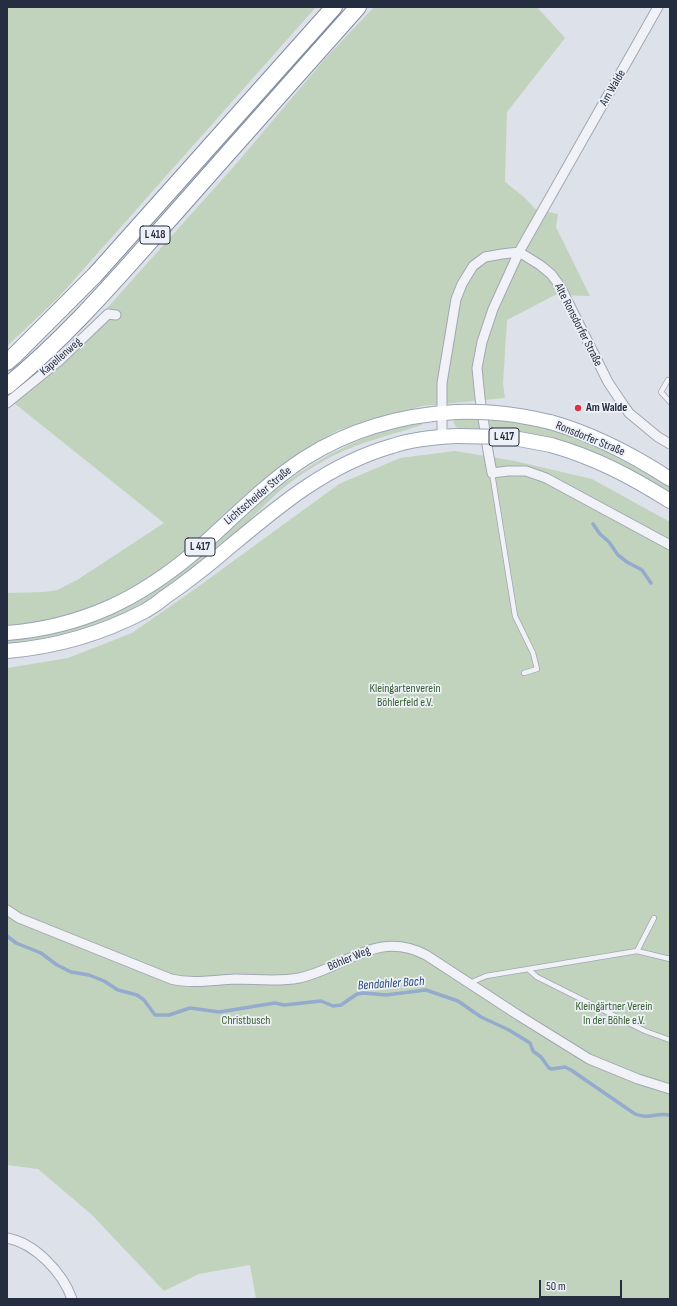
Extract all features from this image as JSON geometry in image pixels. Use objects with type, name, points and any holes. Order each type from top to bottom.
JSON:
[{"type":"highway","name":"L 418","points":[[7,362],[94,275],[334,7]]},
{"type":"highway","name":"L 418","points":[[7,386],[33,365],[83,315],[358,7]]},
{"type":"main road","name":"Ronsdorfer Straße","points":[[456,412],[486,411],[512,414],[550,422],[603,442],[628,454],[670,479]]},
{"type":"main road","name":"Lichtscheider Straße","points":[[7,634],[63,624],[108,609],[138,593],[173,569],[283,473],[305,458],[347,436],[376,426],[410,417],[442,412],[456,412]]},
{"type":"main road","name":"Ronsdorfer Straße","points":[[457,436],[478,435],[508,437],[551,445],[610,466],[670,501]]},
{"type":"main road","name":"Lichtscheider Straße","points":[[7,651],[35,649],[61,643],[102,630],[146,611],[186,583],[266,517],[314,481],[342,465],[374,451],[405,442],[457,436]]},
{"type":"street","name":"Am Walde","points":[[492,473],[482,413],[477,368],[482,342],[493,309],[519,252],[658,7]]},
{"type":"street","points":[[442,437],[442,383],[456,299],[462,284],[474,266],[485,257],[519,252]]},
{"type":"street","name":"Alte Ronsdorfer Straße","points":[[519,252],[551,274],[560,286],[608,382],[629,413],[658,437],[670,444]]},
{"type":"street","name":"Kapellenweg","points":[[7,403],[60,360],[108,314],[116,315]]},
{"type":"street","points":[[492,473],[526,471],[546,478],[670,545]]},
{"type":"street","name":"Böhler Weg","points":[[7,910],[19,918],[171,979],[181,981],[198,982],[234,979],[300,978],[377,948],[388,946],[416,949],[589,1059],[638,1079],[670,1089]]},
{"type":"street","points":[[7,1238],[13,1239],[34,1249],[53,1268],[69,1291],[72,1299]]},
{"type":"lane","points":[[668,380],[661,392],[670,402]]},
{"type":"lane","points":[[492,473],[515,616],[533,653],[537,669],[524,673]]},
{"type":"lane","points":[[637,951],[654,918]]},
{"type":"lane","points":[[470,983],[486,976],[637,951],[670,959]]},
{"type":"lane","points":[[528,969],[537,977],[623,1021],[670,1040]]},
{"type":"green space","points":[[7,7],[316,7],[57,299],[7,346]]},
{"type":"green space","points":[[374,7],[537,7],[565,38],[507,112],[505,182],[524,197],[535,209],[558,214],[556,227],[590,296],[555,295],[507,320],[503,384],[505,398],[422,406],[338,430],[288,462],[214,529],[140,585],[108,601],[76,614],[38,623],[7,627],[7,593],[44,592],[57,590],[77,580],[164,523],[14,403],[109,306],[236,164],[324,60]]},
{"type":"green space","points":[[481,418],[513,421],[538,426],[578,439],[634,467],[670,488],[670,492],[623,465],[577,446],[527,434],[458,428],[453,422],[455,419]]},
{"type":"green space","points":[[421,422],[422,425],[370,441],[332,456],[293,480],[237,532],[192,570],[150,599],[128,611],[81,631],[49,639],[7,645],[7,640],[46,635],[82,626],[125,608],[185,570],[266,497],[304,470],[341,449],[361,440],[401,426]]},
{"type":"green space","name":"Christbusch","points":[[455,451],[515,461],[592,479],[670,522],[670,1299],[256,1299],[250,1265],[199,1274],[164,1291],[91,1214],[38,1169],[7,1165],[7,668],[68,658],[132,633],[339,484],[400,458]]},
{"type":"waterway","points":[[593,524],[618,555],[642,570],[651,583]]},
{"type":"waterway","name":"Bendahler Bach","points":[[7,936],[16,943],[41,953],[57,965],[71,972],[89,975],[104,981],[118,990],[137,995],[144,1000],[155,1015],[169,1015],[190,1008],[219,1012],[275,1003],[284,1005],[321,1001],[333,1006],[341,1005],[357,994],[364,993],[386,995],[426,990],[458,1001],[481,1017],[509,1030],[530,1043],[533,1051],[541,1057],[549,1068],[565,1067],[571,1070],[635,1114],[640,1116],[661,1114],[670,1115]]},
{"type":"place","name":"Am Walde","points":[[578,408]]},
{"type":"park label","name":"Kleingartenverein Böhlerfeld e.V.","points":[[405,696]]},
{"type":"park label","name":"Kleingärtner Verein In der Böhle e.V.","points":[[614,1014]]}]
